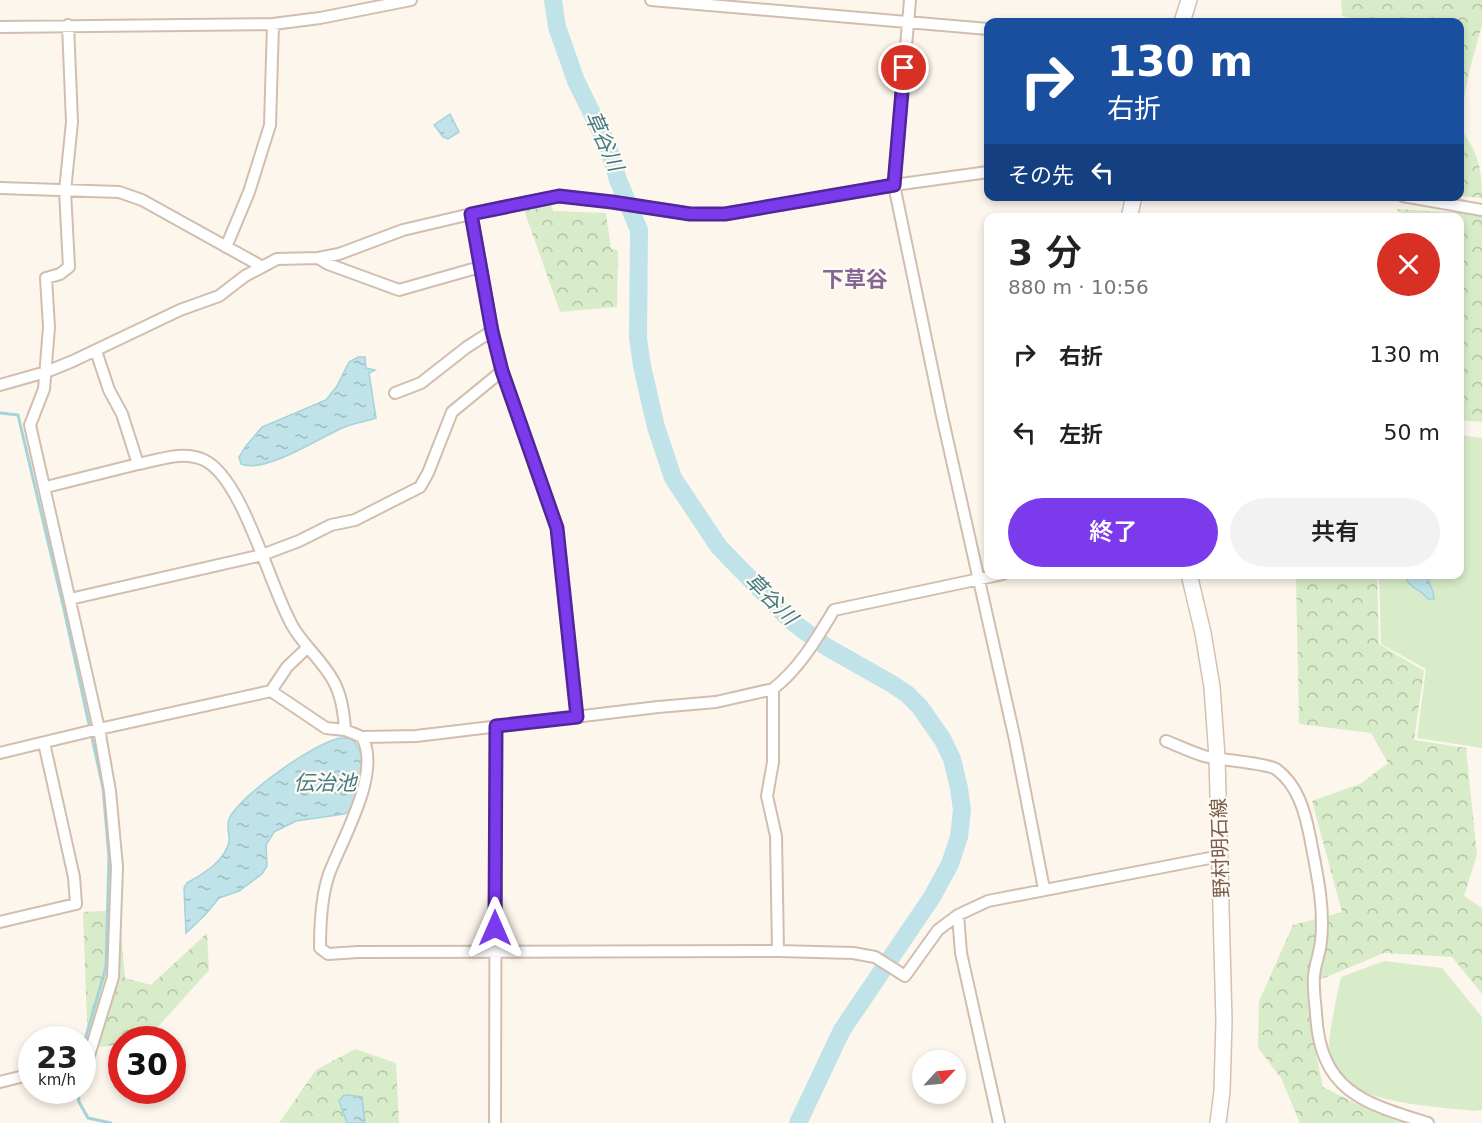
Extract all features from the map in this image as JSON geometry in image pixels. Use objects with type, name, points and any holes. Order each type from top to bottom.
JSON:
[{"type":"main road","points":[[1183,18],[1189,0]]},
{"type":"main road","name":"野村明石線","points":[[1190,579],[1203,633],[1212,687],[1217,757],[1224,1021],[1222,1091],[1218,1123]]},
{"type":"street","points":[[0,27],[273,24],[320,18],[411,0]]},
{"type":"street","points":[[651,0],[984,29]]},
{"type":"street","points":[[910,0],[894,185],[1044,889]]},
{"type":"street","points":[[226,247],[249,192],[270,125],[273,24]]},
{"type":"street","points":[[68,26],[72,122],[65,191],[69,267],[60,274],[46,278],[49,327],[45,389],[30,425],[46,487],[99,729],[110,791],[117,867],[113,977],[96,1033]]},
{"type":"street","points":[[0,385],[46,372],[96,351],[180,310],[219,296],[261,266],[277,259],[318,258],[339,254],[403,230],[471,214],[559,196],[690,214],[725,214],[894,185],[984,173]]},
{"type":"street","points":[[0,188],[119,192],[142,200],[261,266]]},
{"type":"street","points":[[1431,201],[1482,210]]},
{"type":"street","points":[[471,214],[492,331],[502,371],[557,528],[577,717]]},
{"type":"street","points":[[318,258],[328,264],[399,290],[480,267]]},
{"type":"street","points":[[395,393],[421,384],[467,347],[492,331]]},
{"type":"street","points":[[96,351],[109,390],[122,414],[138,464]]},
{"type":"street","points":[[70,599],[262,555],[299,541],[331,525],[355,520],[420,487],[428,473],[452,412],[502,371]]},
{"type":"street","points":[[46,487],[185,454],[204,460],[219,470],[235,492],[293,627],[324,665],[335,683],[343,707],[345,730]]},
{"type":"street","points":[[271,691],[326,728],[345,730],[362,737],[416,736],[716,702],[773,689],[803,659],[834,610],[984,579]]},
{"type":"street","points":[[0,753],[271,691],[287,667],[308,647]]},
{"type":"street","points":[[773,689],[773,762],[767,796],[776,836],[778,951]]},
{"type":"street","points":[[495,1123],[496,726]]},
{"type":"street","points":[[362,737],[367,749],[366,774],[361,798],[328,876],[320,922],[320,948],[328,954],[778,951],[853,953],[875,957],[905,976],[938,930],[958,915],[988,901],[1220,856]]},
{"type":"street","points":[[1166,741],[1206,756],[1274,768],[1288,780],[1303,810],[1322,915],[1322,940],[1314,978],[1319,1042],[1333,1073],[1347,1089],[1372,1104],[1428,1123]]},
{"type":"street","points":[[0,922],[76,904],[74,877],[44,743]]},
{"type":"street","points":[[958,915],[961,953],[999,1123]]},
{"type":"street","points":[[0,1082],[18,1078]]},
{"type":"green space","points":[[1341,0],[1482,0],[1482,25],[1464,99],[1464,18],[1350,18],[1342,16]]},
{"type":"green space","points":[[1464,134],[1478,161],[1482,198],[1464,196]]},
{"type":"green space","points":[[550,201],[553,211],[606,213],[611,249],[618,250],[617,307],[560,312],[524,210]]},
{"type":"green space","points":[[1397,209],[1482,214],[1482,422],[1464,420],[1464,213],[1400,213]]},
{"type":"green space","points":[[1464,436],[1482,438],[1482,748],[1417,738],[1426,669],[1381,644],[1379,579],[1464,579]]},
{"type":"green space","points":[[1296,579],[1377,579],[1379,644],[1424,671],[1414,740],[1466,748],[1477,855],[1464,896],[1482,908],[1482,994],[1452,957],[1384,953],[1307,985],[1313,1039],[1323,1087],[1367,1109],[1417,1123],[1300,1123],[1281,1078],[1258,1048],[1259,1001],[1293,925],[1342,912],[1312,801],[1360,784],[1388,763],[1371,733],[1299,724]]},
{"type":"green space","points":[[119,910],[125,978],[151,985],[207,933],[209,970],[159,1026],[108,1026],[108,1046],[96,1048],[96,1026],[87,1026],[83,912]]},
{"type":"green space","points":[[1384,961],[1442,968],[1482,1017],[1482,1110],[1428,1106],[1377,1097],[1351,1085],[1337,1070],[1330,1056],[1329,1045],[1341,977]]},
{"type":"green space","points":[[355,1049],[396,1063],[399,1123],[279,1123],[316,1070]]},
{"type":"water","points":[[450,114],[459,132],[448,139],[443,137],[434,125]]},
{"type":"water","points":[[358,357],[365,357],[366,368],[375,370],[369,373],[376,418],[344,427],[276,460],[251,466],[241,464],[239,457],[262,427],[326,400],[337,386],[349,362]]},
{"type":"water","points":[[1407,579],[1428,579],[1434,599],[1428,599],[1410,585]]},
{"type":"water","name":"伝治池","points":[[340,738],[351,738],[357,746],[363,764],[361,784],[350,811],[344,814],[296,821],[274,832],[266,845],[267,866],[262,874],[239,891],[219,898],[186,933],[184,888],[187,883],[212,866],[223,855],[229,842],[228,822],[236,809],[262,784],[296,759]]},
{"type":"water","points":[[343,1096],[362,1097],[365,1123],[347,1123],[339,1101]]},
{"type":"waterway","name":"草谷川","points":[[553,0],[557,27],[576,81],[608,146],[618,180],[639,230],[638,338],[656,427],[673,478],[719,547],[790,620],[825,646],[907,694],[920,707],[943,740],[952,759],[959,788],[962,810],[959,837],[950,864],[932,897],[842,1030],[798,1123]]},
{"type":"waterway","points":[[0,413],[18,415],[103,788],[109,857],[106,967],[89,1026]]},
{"type":"waterway","points":[[80,1104],[88,1118],[111,1123]]},
{"type":"district","name":"下草谷","points":[[855,279]]},
{"type":"route","points":[[495,928],[496,726],[577,717],[557,528],[502,371],[492,331],[471,214],[559,196],[690,214],[725,214],[894,185],[904,68]]}]
